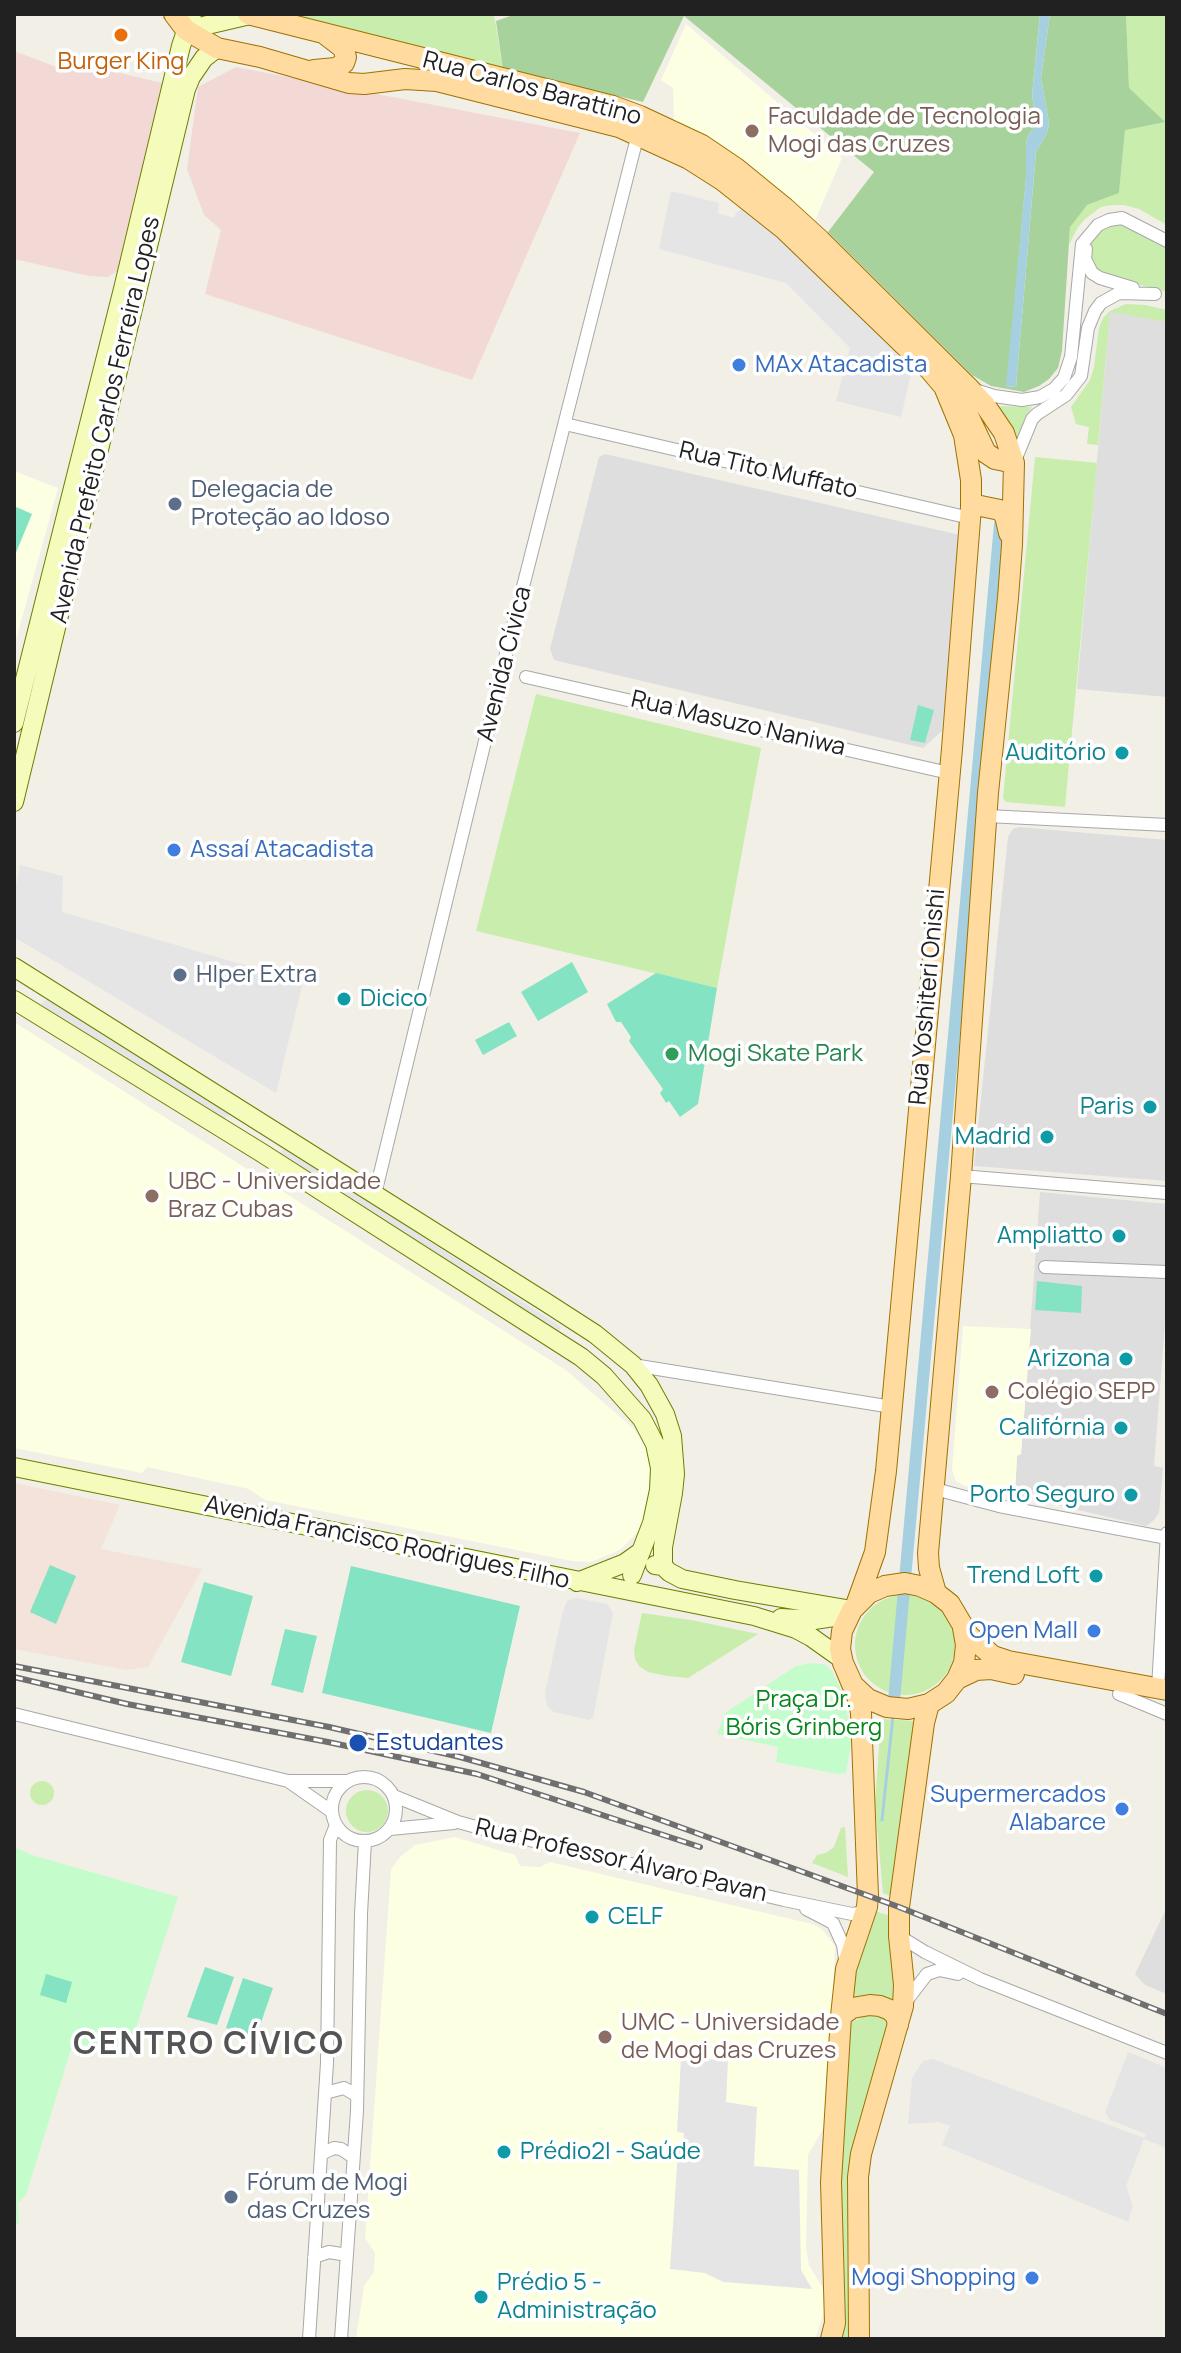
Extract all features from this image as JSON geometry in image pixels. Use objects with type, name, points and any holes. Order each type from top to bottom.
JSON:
[{"type":"main road","points":[[184,19],[249,14]]},
{"type":"main road","name":"Rua Carlos Barattino","points":[[184,19],[217,48],[349,83],[405,79],[437,81],[588,118],[638,134],[689,159],[752,202],[785,230],[929,369],[968,415],[986,453],[995,459],[1014,463],[999,423],[969,388],[785,208],[702,145],[613,106],[249,14]]},
{"type":"main road","name":"Avenida Prefeito Carlos Ferreira Lopes","points":[[14,723],[184,19]]},
{"type":"main road","points":[[306,71],[336,68],[344,63],[343,48],[324,34]]},
{"type":"main road","name":"Avenida Prefeito Carlos Ferreira Lopes","points":[[14,802],[186,89],[204,58],[217,48]]},
{"type":"main road","name":"Rua Yoshiteri Onishi","points":[[852,1610],[875,1552],[892,1407],[971,511],[971,480],[964,435],[945,389]]},
{"type":"main road","name":"Rua Yoshiteri Onishi","points":[[936,1593],[928,1553],[961,1176],[987,816],[1008,598],[1014,463]]},
{"type":"main road","points":[[971,511],[984,505],[1003,512],[1012,545]]},
{"type":"main road","points":[[14,967],[600,1338],[633,1365],[649,1385],[665,1414],[672,1436],[675,1474],[663,1547],[663,1566],[669,1572],[682,1579],[852,1610],[842,1631],[840,1649],[861,1713],[867,1907],[846,1969],[841,2016],[831,2182],[835,2323],[831,2339]]},
{"type":"main road","points":[[14,1000],[585,1359],[642,1419],[658,1452],[660,1481],[656,1509],[629,1584]]},
{"type":"main road","points":[[254,1149],[259,1121]]},
{"type":"main road","points":[[254,1149],[281,1135]]},
{"type":"main road","points":[[585,1359],[593,1341],[600,1338]]},
{"type":"main road","name":"Avenida Francisco Rodrigues Filho","points":[[16,1466],[577,1582],[629,1584],[754,1616],[804,1633],[844,1665],[853,1685],[868,1699],[887,1707],[908,1709],[929,1704]]},
{"type":"main road","points":[[577,1582],[625,1563],[639,1553]]},
{"type":"main road","points":[[629,1584],[649,1566],[663,1566]]},
{"type":"main road","name":"Avenida Francisco Rodrigues Filho","points":[[754,1616],[814,1620],[852,1610],[869,1593],[885,1586],[905,1583],[936,1593]]},
{"type":"main road","points":[[936,1593],[950,1604],[963,1628],[978,1645],[993,1656],[1164,1694]]},
{"type":"main road","points":[[859,2339],[858,2177],[861,2154],[900,2016],[904,1985],[899,1907],[924,1723],[929,1704],[946,1693],[964,1663],[966,1645],[963,1628]]},
{"type":"main road","points":[[957,1679],[976,1670],[991,1669],[1119,1694],[1164,1694]]},
{"type":"main road","points":[[841,2016],[852,2008],[870,2005],[880,2006],[900,2016]]},
{"type":"street","name":"Avenida Cívica","points":[[375,1194],[511,634],[638,134]]},
{"type":"street","points":[[969,388],[1022,400],[1040,397],[1054,389],[1064,378],[1071,357],[1079,259],[1082,244],[1091,231],[1109,220],[1122,218],[1167,241]]},
{"type":"street","points":[[1091,231],[1085,259],[1092,273],[1107,281],[1161,296]]},
{"type":"street","points":[[1014,463],[1032,419],[1066,395],[1081,376],[1088,328],[1101,303],[1119,293],[1161,296]]},
{"type":"street","name":"Rua Tito Muffato","points":[[565,424],[971,511]]},
{"type":"street","name":"Rua Masuzo Naniwa","points":[[526,677],[949,773]]},
{"type":"street","points":[[987,816],[1167,825]]},
{"type":"street","points":[[961,1176],[1167,1193]]},
{"type":"street","points":[[1045,1267],[1167,1272]]},
{"type":"street","points":[[633,1365],[892,1407]]},
{"type":"street","points":[[935,1489],[999,1506],[1167,1537],[1164,1694]]},
{"type":"street","points":[[1119,1694],[1167,1714]]},
{"type":"street","points":[[14,1714],[288,1781],[346,1781],[368,1776],[379,1780],[394,1796],[396,1813],[390,1829],[383,1835],[365,1841],[354,1839],[336,1825],[331,1811],[332,1799],[346,1781]]},
{"type":"street","points":[[288,1781],[331,1811]]},
{"type":"street","name":"Rua Professor Álvaro Pavan","points":[[394,1796],[458,1822],[784,1900],[852,1914],[867,1907]]},
{"type":"street","name":"Rua Professor Álvaro Pavan","points":[[390,1829],[458,1822]]},
{"type":"street","points":[[312,2336],[325,2093],[330,1840],[336,1825]]},
{"type":"street","points":[[340,2338],[353,2157],[365,1841]]},
{"type":"street","name":"Rua Professor Álvaro Pavan","points":[[784,1900],[833,1923],[843,1945],[846,1969]]},
{"type":"street","points":[[899,1936],[980,1979],[1167,2053]]},
{"type":"street","points":[[900,2016],[922,1977],[934,1971],[980,1979]]},
{"type":"street","points":[[325,2093],[344,2088],[356,2095]]},
{"type":"street","points":[[321,2154],[334,2148],[353,2157]]},
{"type":"street","points":[[314,2257],[329,2252],[347,2255]]},
{"type":"shaded area","name":"Faculdade de Tecnologia Mogi das Cruzes","points":[[686,24],[842,158],[814,223],[674,121],[673,88],[661,80]]},
{"type":"shaded area","points":[[14,51],[67,71],[74,62],[166,84],[119,270],[108,277],[89,276],[14,259]]},
{"type":"shaded area","points":[[236,67],[580,133],[472,380],[205,294],[221,230],[204,215],[187,169],[198,87]]},
{"type":"shaded area","points":[[671,191],[719,203],[718,213],[734,218],[744,208],[773,230],[912,369],[901,417],[836,401],[850,348],[786,283],[659,249]]},
{"type":"shaded area","points":[[1110,311],[1167,322],[1167,697],[1077,689]]},
{"type":"shaded area","points":[[605,454],[960,535],[942,731],[923,748],[554,660],[550,649],[599,457]]},
{"type":"shaded area","points":[[14,471],[58,488],[14,647]]},
{"type":"shaded area","points":[[1019,827],[1167,840],[1167,1181],[974,1166],[1008,837],[1013,829]]},
{"type":"shaded area","name":"HIper Extra","points":[[20,865],[63,876],[62,912],[303,982],[276,1093],[14,937],[14,895]]},
{"type":"shaded area","points":[[54,995],[234,1112],[222,1120],[40,1004]]},
{"type":"shaded area","name":"UBC - Universidade Braz Cubas","points":[[14,1022],[566,1370],[634,1429],[648,1452],[654,1494],[644,1526],[620,1550],[591,1562],[572,1561],[265,1500],[249,1489],[147,1467],[142,1473],[14,1448]]},
{"type":"shaded area","points":[[285,1147],[561,1327],[558,1334],[280,1153]]},
{"type":"shaded area","points":[[1040,1192],[1167,1204],[1167,1298],[1154,1466],[1163,1468],[1159,1513],[1146,1526],[1015,1495],[1017,1455],[1021,1454]]},
{"type":"shaded area","name":"Colégio SEPP","points":[[963,1326],[1031,1329],[1015,1495],[965,1486],[956,1481],[952,1470]]},
{"type":"shaded area","points":[[14,1483],[120,1505],[101,1549],[202,1569],[148,1667],[127,1670],[14,1649]]},
{"type":"shaded area","points":[[576,1598],[607,1604],[613,1613],[593,1718],[589,1720],[554,1712],[547,1706],[545,1693],[562,1614],[567,1601]]},
{"type":"shaded area","name":"UMC - Universidade de Mogi das Cruzes","points":[[455,1837],[515,1855],[520,1866],[540,1867],[550,1862],[812,1924],[822,1929],[835,1946],[828,2120],[808,2155],[806,2249],[809,2265],[824,2290],[825,2309],[815,2339],[356,2339],[364,2286],[374,2272],[375,2253],[365,2238],[391,1869],[415,1845]]},
{"type":"shaded area","points":[[1167,1907],[1167,1994],[1145,1985],[1135,1974]]},
{"type":"shaded area","points":[[1128,2052],[1167,2068],[1167,2148],[1144,2139],[1126,2186],[1133,2206],[1128,2222],[942,2145],[950,2126],[939,2122],[908,2124],[912,2078],[923,2061],[933,2059],[1144,2138],[1146,2134],[1110,2120],[1105,2112]]},
{"type":"shaded area","points":[[681,2058],[728,2060],[726,2102],[757,2107],[754,2166],[799,2170],[801,2270],[812,2289],[723,2282],[705,2273],[670,2269],[678,2151],[683,2149],[684,2133],[677,2132]]},
{"type":"green space","points":[[298,14],[494,14],[503,69],[308,21]]},
{"type":"green space","points":[[516,14],[1040,14],[1032,95],[1037,125],[1028,135],[1026,145],[1026,178],[1007,386],[1016,387],[1036,152],[1049,123],[1041,78],[1050,14],[1126,14],[1129,88],[1165,122],[1125,130],[1119,193],[1087,205],[1070,227],[1062,351],[1058,368],[1049,379],[1024,392],[991,386],[972,375],[828,232],[874,172],[684,16],[643,102],[503,69],[496,21]]},
{"type":"green space","points":[[1126,14],[1167,14],[1167,225],[1139,209],[1124,205],[1101,207],[1078,227],[1069,245],[1070,227],[1078,213],[1087,205],[1119,193],[1129,88]]},
{"type":"green space","points":[[1120,224],[1167,247],[1167,292],[1099,274],[1088,251],[1092,240],[1107,226]]},
{"type":"green space","points":[[1126,304],[1167,310],[1167,322],[1110,312],[1098,445],[1087,444],[1089,427],[1076,424],[1071,407],[1090,380],[1103,318],[1110,311]]},
{"type":"green space","points":[[998,406],[1032,407],[1024,419],[1018,439]]},
{"type":"green space","points":[[1035,457],[1097,463],[1065,807],[1006,802],[1003,798]]},
{"type":"green space","points":[[14,506],[32,514],[15,555],[14,554]]},
{"type":"green space","points":[[536,694],[761,748],[717,988],[476,931]]},
{"type":"green space","points":[[918,705],[934,710],[925,743],[910,740]]},
{"type":"green space","points":[[572,962],[588,992],[538,1021],[521,992]]},
{"type":"green space","name":"Mogi Skate Park","points":[[656,973],[717,988],[698,1104],[680,1117],[669,1101],[666,1103],[660,1093],[663,1089],[607,1004]]},
{"type":"green space","points":[[509,1022],[517,1036],[483,1055],[475,1040]]},
{"type":"green space","points":[[1037,1281],[1082,1286],[1081,1313],[1035,1310]]},
{"type":"green space","points":[[50,1565],[76,1576],[56,1624],[30,1612]]},
{"type":"green space","points":[[351,1566],[520,1606],[491,1733],[322,1693]]},
{"type":"green space","points":[[204,1582],[253,1596],[231,1676],[181,1662]]},
{"type":"green space","points":[[905,1595],[924,1599],[940,1610],[951,1626],[955,1645],[951,1664],[940,1680],[924,1691],[905,1695],[886,1691],[870,1680],[859,1664],[855,1645],[859,1626],[870,1610],[886,1599]]},
{"type":"green space","points":[[642,1613],[758,1634],[688,1678],[668,1676],[648,1672],[635,1659]]},
{"type":"green space","points":[[285,1629],[317,1636],[303,1693],[271,1685]]},
{"type":"green space","name":"Praça Dr. Bóris Grinberg","points":[[812,1663],[826,1665],[832,1671],[845,1698],[851,1744],[846,1773],[776,1762],[778,1747],[717,1734],[725,1713],[796,1666]]},
{"type":"green space","points":[[881,1719],[915,1721],[891,1896],[883,1893],[875,1804]]},
{"type":"green space","points":[[37,1781],[47,1781],[54,1788],[54,1798],[47,1805],[37,1805],[30,1798],[30,1788]]},
{"type":"green space","points":[[367,1790],[382,1796],[388,1811],[382,1826],[367,1832],[352,1826],[346,1811],[352,1796]]},
{"type":"green space","points":[[845,1827],[848,1877],[812,1863],[817,1855],[834,1847],[841,1828]]},
{"type":"green space","points":[[14,1847],[32,1855],[178,1897],[126,2059],[79,2043],[72,2046],[26,2195],[18,2203],[19,2224],[14,2222]]},
{"type":"green space","points":[[874,1911],[891,1916],[896,2004],[873,1995],[849,2000],[850,1983]]},
{"type":"green space","points":[[205,1967],[234,1977],[217,2025],[187,2017]]},
{"type":"green space","points":[[46,1974],[72,1982],[66,2003],[40,1995]]},
{"type":"green space","points":[[243,1978],[273,1988],[256,2037],[226,2028]]},
{"type":"green space","points":[[871,2015],[886,2019],[890,2028],[852,2155],[852,2339],[839,2339],[839,2170],[849,2024]]},
{"type":"water","points":[[1040,14],[1050,14],[1041,78],[1049,123],[1036,152],[1016,387],[1006,386],[1026,178],[1026,145],[1028,135],[1037,125],[1032,95]]},
{"type":"waterway","points":[[894,1701],[1000,524]]},
{"type":"waterway","points":[[882,1820],[893,1716]]},
{"type":"railway","points":[[14,1666],[329,1727],[460,1757],[584,1792],[899,1907],[1167,2014]]},
{"type":"railway","points":[[14,1677],[127,1704],[477,1774],[700,1847]]},
{"type":"place","name":"Burger King","points":[[121,35]]},
{"type":"place","name":"Faculdade de Tecnologia Mogi das Cruzes","points":[[752,131]]},
{"type":"place","name":"MAx Atacadista","points":[[739,365]]},
{"type":"place","name":"Delegacia de Proteção ao Idoso","points":[[175,504]]},
{"type":"place","name":"Auditório","points":[[1122,753]]},
{"type":"place","name":"Assaí Atacadista","points":[[174,850]]},
{"type":"place","name":"HIper Extra","points":[[180,975]]},
{"type":"place","name":"Dicico","points":[[344,999]]},
{"type":"place","name":"Mogi Skate Park","points":[[672,1054]]},
{"type":"place","name":"Paris","points":[[1150,1107]]},
{"type":"place","name":"Madrid","points":[[1047,1137]]},
{"type":"place","name":"UBC - Universidade Braz Cubas","points":[[152,1196]]},
{"type":"place","name":"Ampliatto","points":[[1119,1236]]},
{"type":"place","name":"Arizona","points":[[1126,1359]]},
{"type":"place","name":"Colégio SEPP","points":[[992,1392]]},
{"type":"place","name":"Califórnia","points":[[1121,1428]]},
{"type":"place","name":"Porto Seguro","points":[[1131,1495]]},
{"type":"place","name":"Trend Loft","points":[[1096,1576]]},
{"type":"place","name":"Open Mall","points":[[1094,1631]]},
{"type":"place","name":"Estudantes","points":[[358,1743]]},
{"type":"place","name":"Supermercados Alabarce","points":[[1122,1809]]},
{"type":"place","name":"CELF","points":[[592,1917]]},
{"type":"place","name":"UMC - Universidade de Mogi das Cruzes","points":[[605,2037]]},
{"type":"place","name":"Prédio2I - Saúde","points":[[504,2152]]},
{"type":"place","name":"Fórum de Mogi das Cruzes","points":[[231,2197]]},
{"type":"place","name":"Mogi Shopping","points":[[1032,2278]]},
{"type":"place","name":"Prédio 5 - Administração","points":[[481,2297]]},
{"type":"district","name":"CENTRO CÍVICO","points":[[209,2045]]}]
